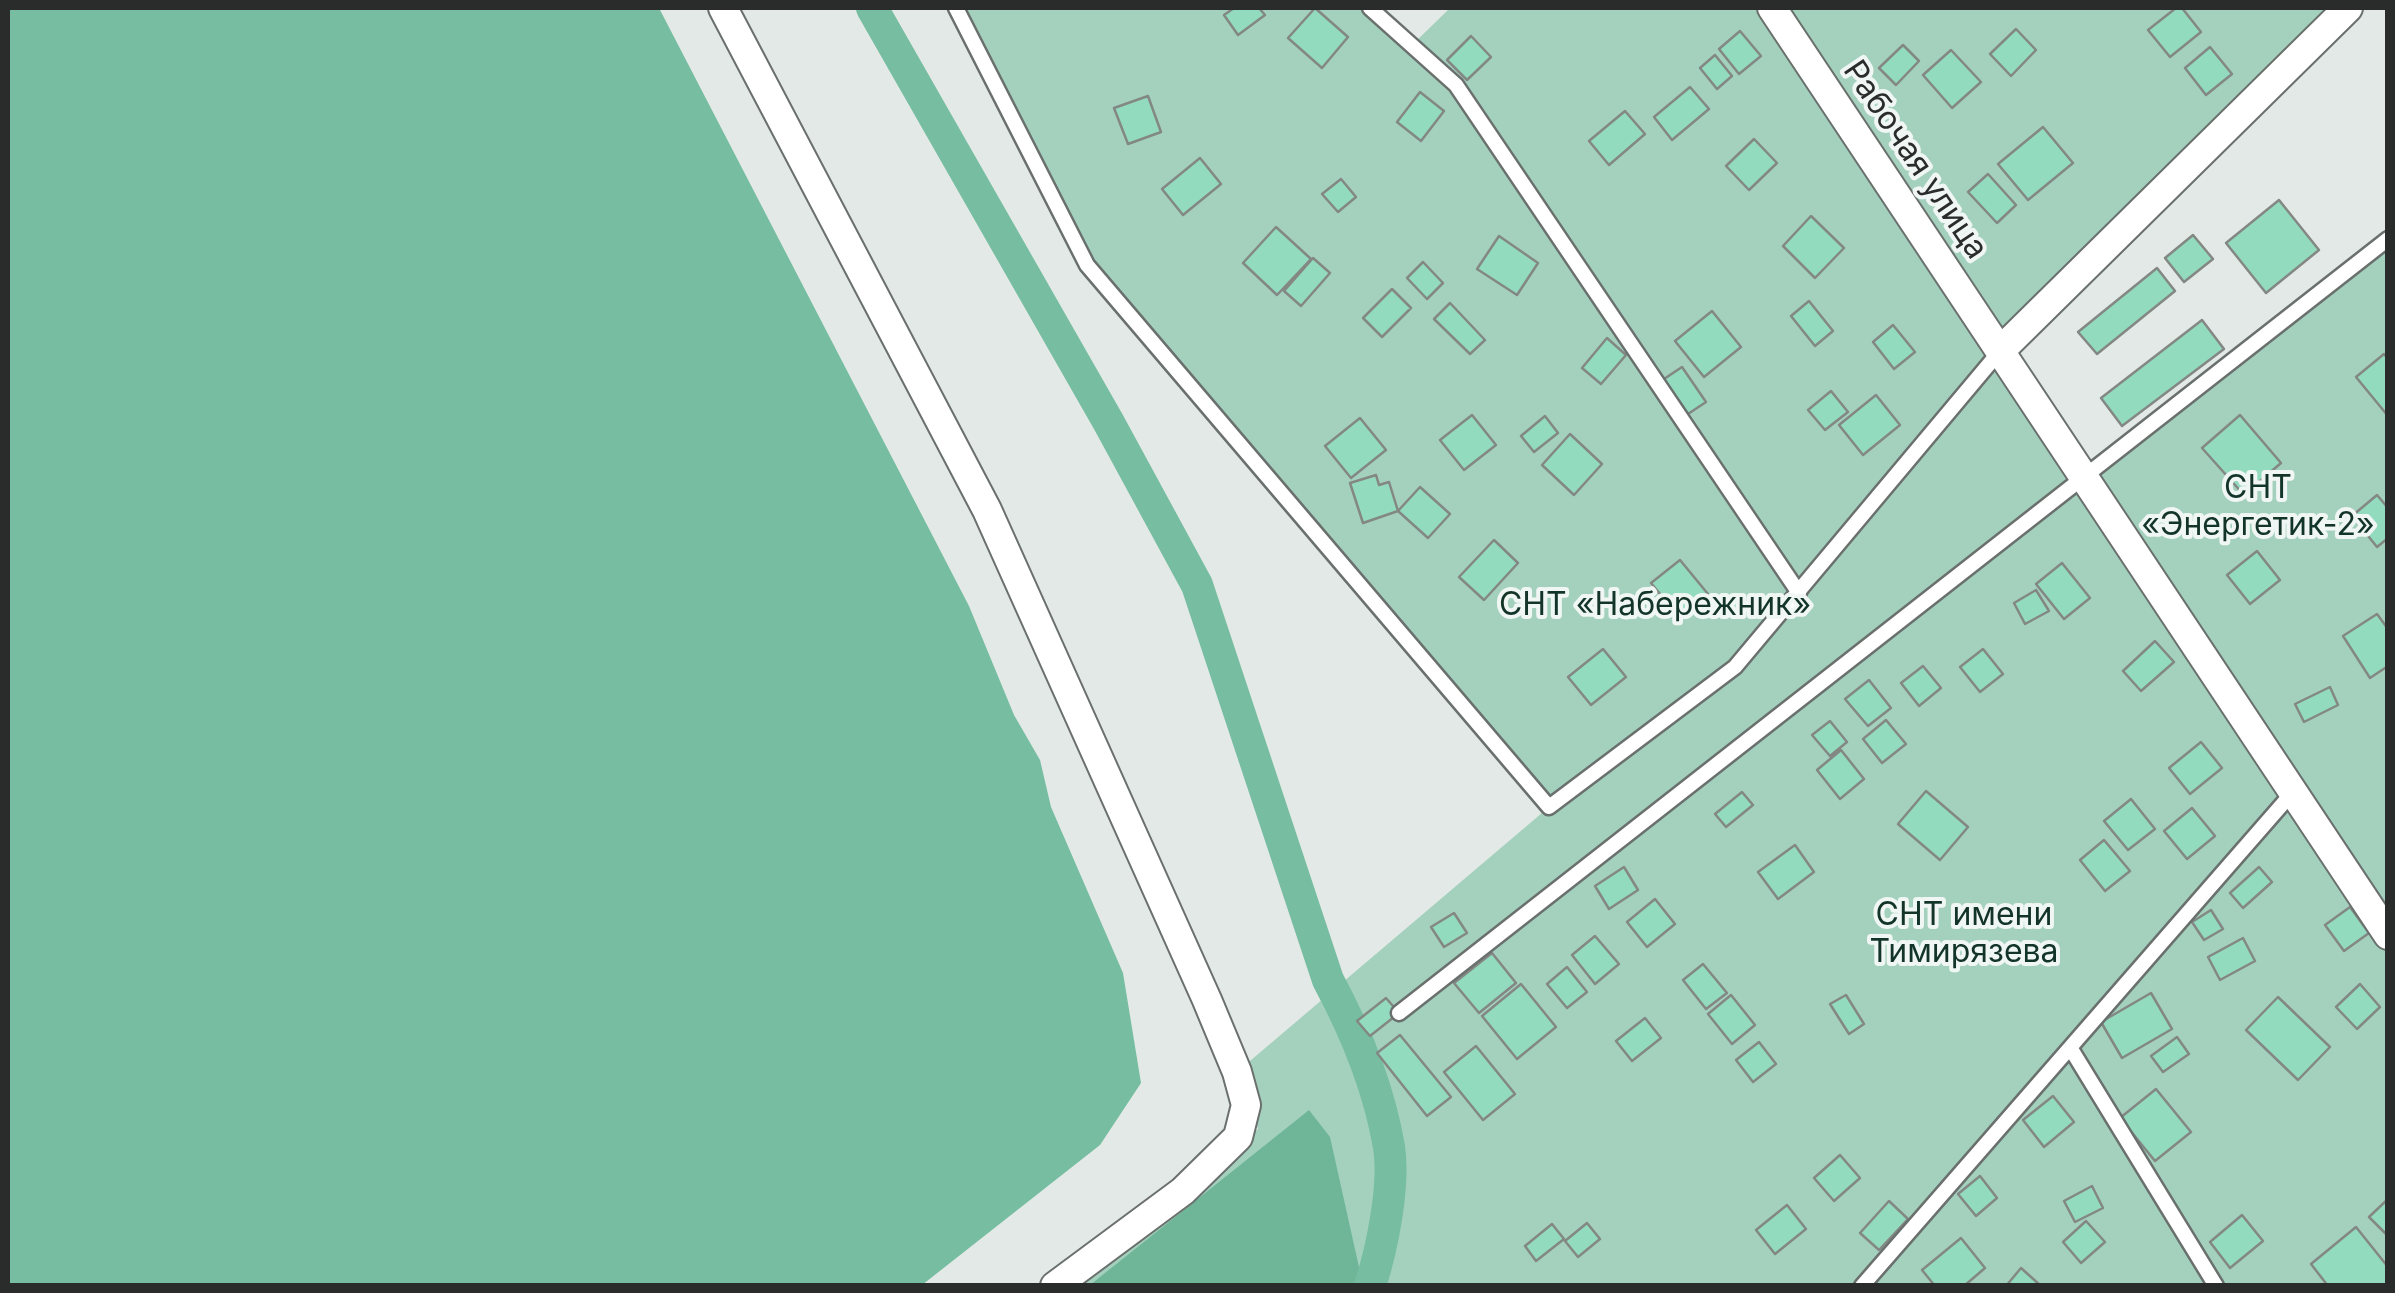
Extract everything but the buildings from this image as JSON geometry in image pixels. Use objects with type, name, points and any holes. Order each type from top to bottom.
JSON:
[{"type":"street","points":[[723,8],[986,510],[1207,1000],[1246,1104],[1238,1137],[1183,1191],[1054,1286]]},
{"type":"street","name":"Рабочая улица","points":[[1772,8],[2388,935]]},
{"type":"street","points":[[2000,351],[2348,8]]},
{"type":"lane","points":[[956,8],[1087,265],[1549,808],[1735,666],[2000,351]]},
{"type":"lane","points":[[1370,8],[1456,85],[1799,593]]},
{"type":"lane","points":[[1399,1013],[2388,239]]},
{"type":"lane","points":[[1862,1286],[2292,792]]},
{"type":"lane","points":[[2071,1049],[2216,1286]]},
{"type":"green space","points":[[956,8],[1370,8],[1411,46],[1450,8],[2348,8],[2000,351],[2082,477],[2387,239],[2387,1285],[1055,1285],[1258,1129],[1237,1072],[1549,807],[1087,265]]},
{"type":"shaded area","points":[[8,8],[659,8],[969,606],[1014,715],[1040,760],[1051,807],[1123,973],[1141,1083],[1100,1145],[922,1285],[8,1285]]},
{"type":"shaded area","points":[[1309,1110],[1330,1137],[1363,1285],[1090,1285]]},
{"type":"waterway","points":[[872,8],[1197,585],[1328,980],[1365,1061],[1385,1125],[1389,1198],[1370,1286]]},
{"type":"park label","name":"СНТ «Энергетик-2»","points":[[2258,506]]},
{"type":"park label","name":"СНТ «Набережник»","points":[[1655,605]]},
{"type":"park label","name":"СНТ имени Тимирязева","points":[[1964,934]]}]
